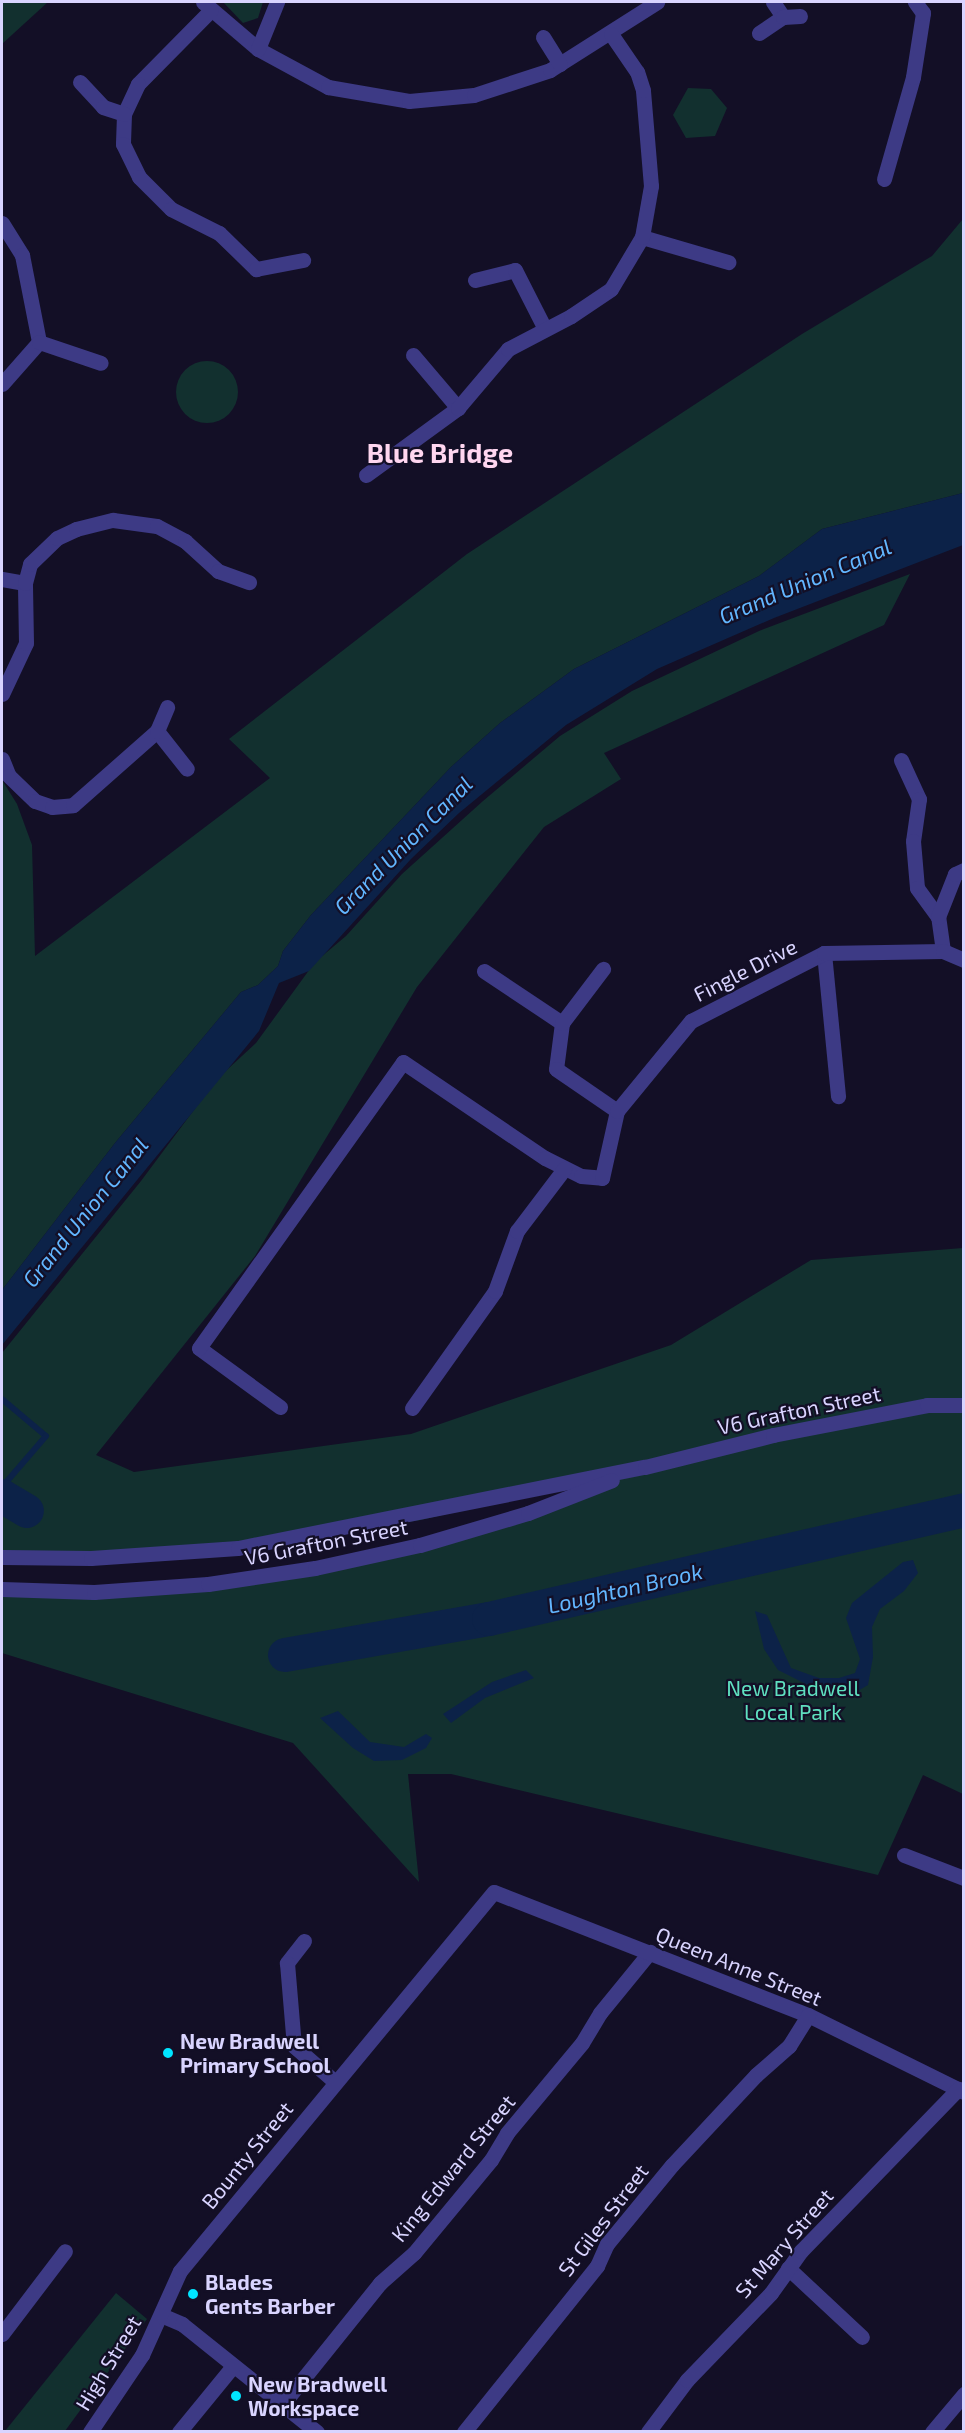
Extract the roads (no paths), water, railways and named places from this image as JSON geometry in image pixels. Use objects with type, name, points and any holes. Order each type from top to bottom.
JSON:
[{"type":"street","points":[[258,49],[277,2]]},
{"type":"street","points":[[303,260],[256,268],[219,233],[171,209],[139,177],[123,144],[124,114],[138,84],[207,6],[258,49],[328,87],[409,101],[474,95],[560,64],[611,34],[657,2]]},
{"type":"street","points":[[773,2],[783,17]]},
{"type":"street","points":[[884,179],[913,77],[923,13],[915,2]]},
{"type":"street","points":[[759,33],[783,17],[800,16]]},
{"type":"street","points":[[366,475],[458,408],[508,349],[611,289],[642,237],[651,186],[643,90],[637,72],[611,34]]},
{"type":"street","points":[[543,37],[560,64]]},
{"type":"street","points":[[80,82],[104,107],[124,114]]},
{"type":"street","points":[[2,223],[22,255],[39,342]]},
{"type":"street","points":[[642,237],[728,262]]},
{"type":"street","points":[[475,280],[515,270],[545,329]]},
{"type":"street","points":[[39,342],[101,363]]},
{"type":"street","points":[[2,384],[39,342]]},
{"type":"street","points":[[413,355],[458,408]]},
{"type":"street","points":[[2,693],[26,643],[25,583],[30,564],[57,538],[113,520],[140,522],[174,533],[218,571],[249,582]]},
{"type":"street","points":[[2,579],[25,583]]},
{"type":"street","points":[[2,759],[9,776],[35,801],[52,807],[73,805],[156,730],[166,707]]},
{"type":"street","points":[[156,730],[187,769]]},
{"type":"street","points":[[901,760],[919,799],[913,841],[917,888],[938,917],[943,951]]},
{"type":"street","points":[[938,917],[955,874],[963,870]]},
{"type":"street","name":"Fingle Drive","points":[[564,1169],[602,1178],[617,1111],[691,1021],[824,953],[943,951],[963,960]]},
{"type":"street","points":[[824,953],[838,1096]]},
{"type":"street","points":[[603,969],[562,1023],[556,1069],[617,1111]]},
{"type":"street","points":[[484,971],[562,1023]]},
{"type":"street","points":[[280,1407],[199,1348],[404,1062],[564,1169],[517,1231],[495,1291],[412,1408]]},
{"type":"street","name":"V6 Grafton Street","points":[[2,1557],[91,1558],[238,1548],[645,1467],[773,1435],[927,1405],[963,1404]]},
{"type":"street","name":"V6 Grafton Street","points":[[2,1589],[106,1591],[208,1584],[315,1568],[420,1545],[528,1513],[645,1467]]},
{"type":"street","points":[[904,1855],[963,1878]]},
{"type":"street","name":"Queen Anne Street","points":[[494,1892],[808,2015],[961,2090]]},
{"type":"street","name":"Bounty Street","points":[[160,2315],[180,2271],[334,2081],[494,1892]]},
{"type":"street","points":[[304,1941],[287,1963],[294,2046],[334,2081]]},
{"type":"street","name":"King Edward Street","points":[[282,2405],[380,2283],[414,2253],[491,2160],[507,2133],[582,2043],[600,2013],[650,1952]]},
{"type":"street","name":"St Giles Street","points":[[464,2432],[597,2266],[614,2235],[672,2165],[756,2075],[789,2046],[808,2015]]},
{"type":"street","name":"St Mary Street","points":[[648,2432],[687,2380],[771,2293],[788,2268],[873,2173],[961,2090]]},
{"type":"street","points":[[2,2334],[65,2251]]},
{"type":"street","points":[[788,2268],[862,2337]]},
{"type":"street","points":[[160,2315],[182,2324],[317,2432]]},
{"type":"street","name":"High Street","points":[[90,2432],[142,2355],[160,2315]]},
{"type":"street","points":[[179,2432],[233,2366]]},
{"type":"street","points":[[932,2432],[963,2394]]},
{"type":"water","name":"Grand Union Canal","points":[[963,493],[963,545],[774,618],[657,669],[566,725],[459,813],[411,859],[309,971],[279,983],[259,1031],[2,1345],[2,1290],[115,1143],[241,992],[258,985],[278,966],[283,951],[311,915],[451,767],[500,723],[574,669],[759,576],[822,529]]},
{"type":"water","points":[[913,1560],[918,1573],[904,1591],[880,1609],[872,1627],[873,1657],[868,1685],[851,1695],[828,1695],[778,1670],[764,1649],[755,1611],[767,1615],[791,1668],[819,1678],[839,1678],[855,1673],[860,1659],[846,1618],[852,1603],[903,1562]]},
{"type":"water","points":[[526,1670],[534,1678],[485,1698],[451,1723],[443,1714],[492,1682]]},
{"type":"water","points":[[338,1711],[370,1742],[404,1747],[426,1734],[432,1738],[426,1748],[402,1760],[374,1761],[353,1748],[320,1718]]},
{"type":"waterway","points":[[2,1399],[46,1436],[2,1487]]},
{"type":"waterway","name":"Loughton Brook","points":[[2,1496],[27,1511]]},
{"type":"waterway","name":"Loughton Brook","points":[[285,1655],[489,1619],[964,1510]]},
{"type":"place","name":"New Bradwell Primary School","points":[[168,2053]]},
{"type":"place","name":"Blades Gents Barber","points":[[193,2294]]},
{"type":"place","name":"New Bradwell Workspace","points":[[236,2396]]},
{"type":"district","name":"Blue Bridge","points":[[440,453]]},
{"type":"park label","name":"New Bradwell Local Park","points":[[793,1700]]}]
